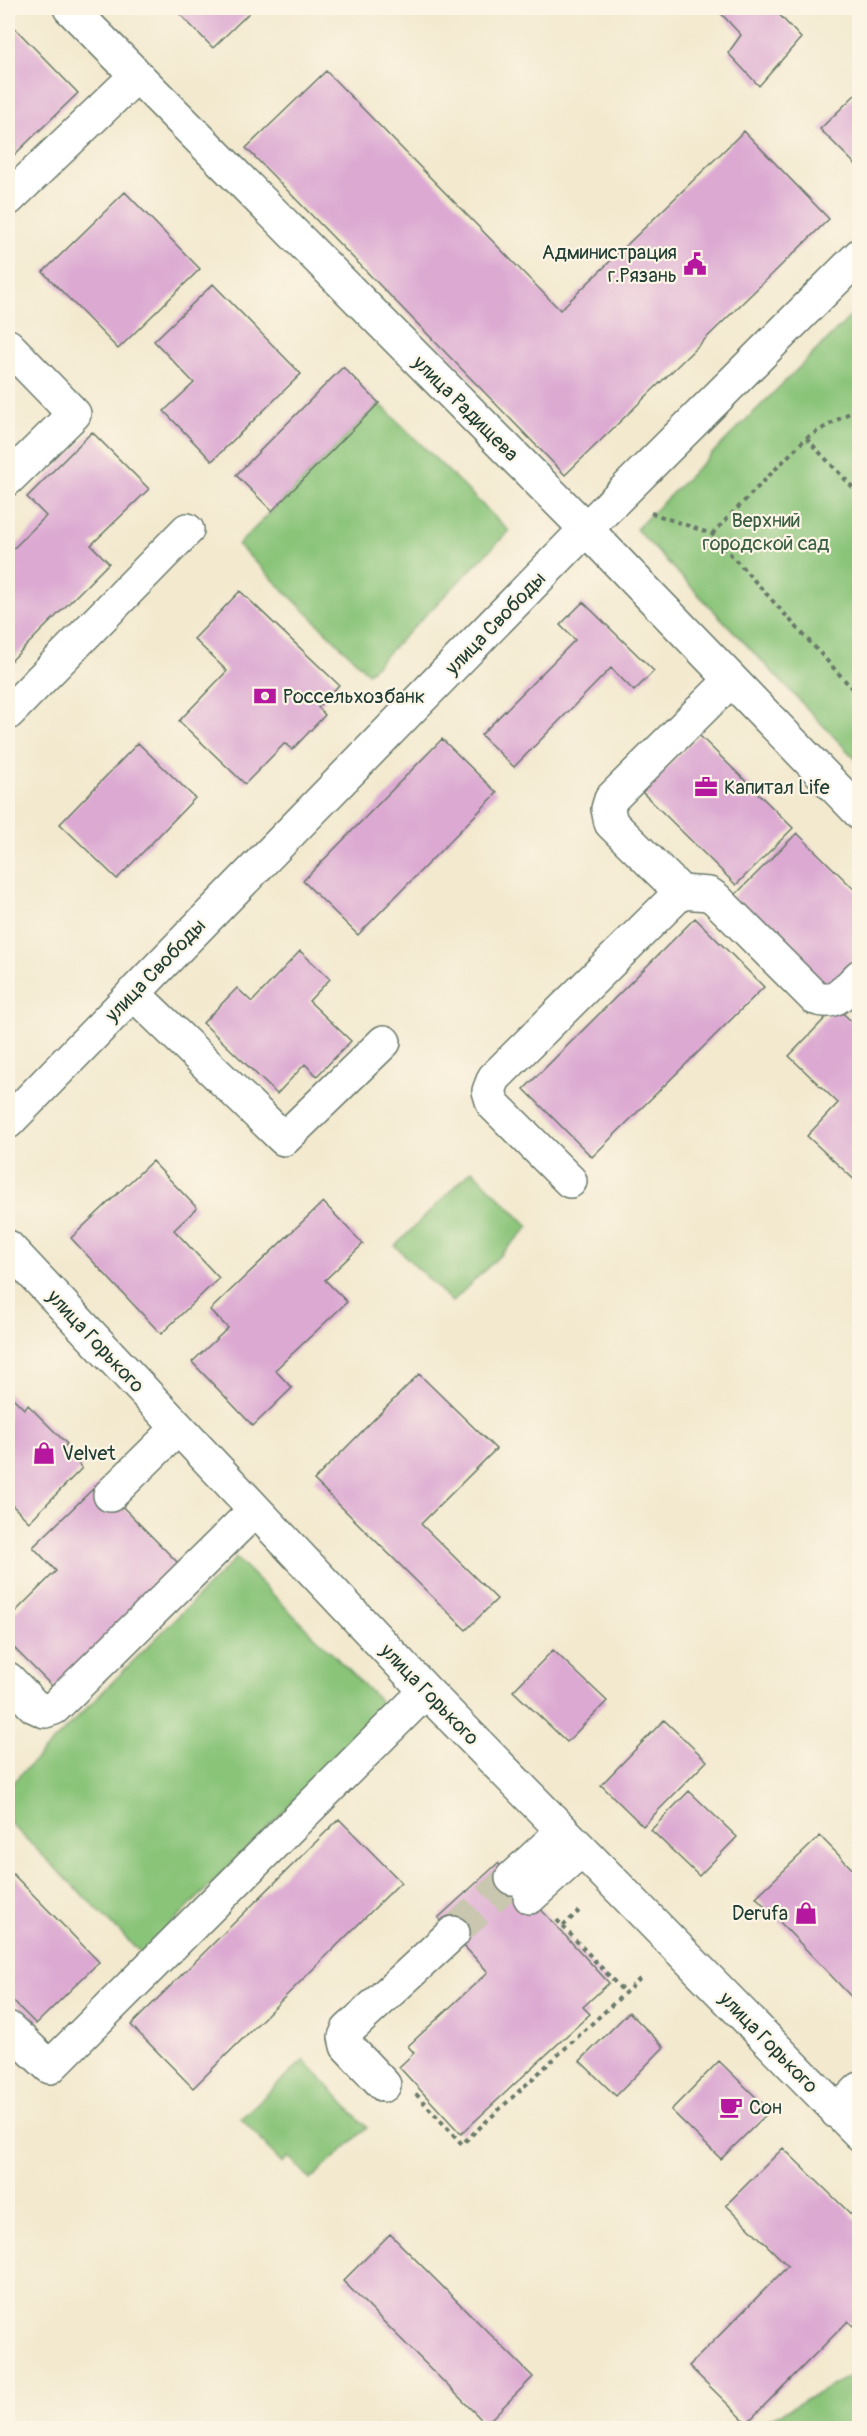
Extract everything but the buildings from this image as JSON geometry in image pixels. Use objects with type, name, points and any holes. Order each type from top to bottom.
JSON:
[{"type":"street","name":"улица Радищева","points":[[70,8],[586,529],[860,813]]},
{"type":"street","points":[[8,199],[136,76]]},
{"type":"street","name":"улица Свободы","points":[[8,1122],[586,529],[860,255]]},
{"type":"street","points":[[8,346],[74,414],[8,479]]},
{"type":"street","points":[[8,713],[188,530]]},
{"type":"street","points":[[731,680],[611,799],[608,809],[611,823],[681,892],[709,894],[716,899],[815,998],[824,1001],[836,999],[860,976]]},
{"type":"street","points":[[570,1181],[493,1104],[489,1091],[494,1078],[681,892]]},
{"type":"street","points":[[133,993],[284,1138],[384,1042]]},
{"type":"street","name":"улица Горького","points":[[8,1247],[426,1691],[572,1841],[852,2112]]},
{"type":"street","points":[[110,1495],[178,1428]]},
{"type":"street","points":[[8,1679],[34,1706],[45,1711],[54,1708],[255,1510]]},
{"type":"street","points":[[8,2028],[50,2067],[426,1691]]},
{"type":"street","points":[[526,1890],[572,1841]]},
{"type":"street","points":[[384,2085],[347,2046],[345,2037],[348,2030],[453,1933]]},
{"type":"path","points":[[712,534],[806,438],[860,406]]},
{"type":"path","points":[[806,438],[860,495]]},
{"type":"path","points":[[616,501],[712,534],[860,697]]},
{"type":"path","points":[[526,1890],[625,1993]]},
{"type":"path","points":[[563,1926],[579,1911]]},
{"type":"path","points":[[384,2085],[413,2090],[462,2144],[641,1978]]},
{"type":"green space","name":"Верхний городской сад","points":[[859,308],[859,763],[636,529]]},
{"type":"green space","points":[[379,403],[509,531],[368,673],[238,545]]},
{"type":"green space","points":[[472,1170],[529,1227],[452,1302],[395,1246]]},
{"type":"green space","points":[[236,1558],[387,1708],[142,1954],[8,1821],[8,1787]]},
{"type":"green space","points":[[304,2060],[367,2128],[310,2180],[289,2157],[282,2163],[241,2118]]},
{"type":"green space","points":[[859,2371],[859,2428],[753,2428]]},
{"type":"tunnel","points":[[453,1933],[512,1878]]},
{"type":"place","name":"Администрация г.Рязань","points":[[695,264]]},
{"type":"place","name":"Россельхозбанк","points":[[265,696]]},
{"type":"place","name":"Капитал Life","points":[[706,787]]},
{"type":"place","name":"Velvet","points":[[44,1453]]},
{"type":"place","name":"Derufa","points":[[806,1913]]},
{"type":"place","name":"Сон","points":[[731,2107]]}]
